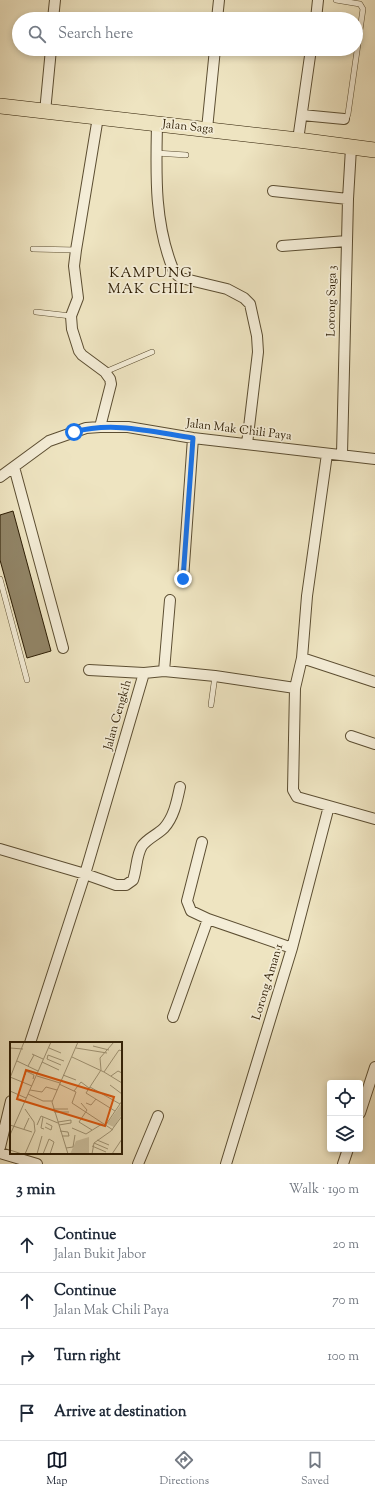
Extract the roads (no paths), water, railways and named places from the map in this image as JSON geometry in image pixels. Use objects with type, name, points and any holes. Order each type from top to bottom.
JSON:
[{"type":"main road","name":"Jalan Saga","points":[[0,106],[207,129],[375,150]]},
{"type":"street","points":[[54,12],[55,0]]},
{"type":"street","points":[[218,12],[219,0]]},
{"type":"street","points":[[317,12],[318,0]]},
{"type":"street","points":[[45,112],[50,56]]},
{"type":"street","points":[[207,129],[214,56]]},
{"type":"street","points":[[298,140],[310,56]]},
{"type":"street","points":[[302,115],[344,119]]},
{"type":"street","points":[[98,117],[76,250],[74,273],[78,298],[71,316],[72,328],[79,351],[105,372],[110,379],[111,384],[100,427]]},
{"type":"street","points":[[156,124],[155,176],[161,228],[169,260],[176,274],[182,278],[227,289],[244,298],[250,304],[257,336],[258,352],[247,444]]},
{"type":"street","name":"Lorong Saga 3","points":[[342,454],[348,199],[351,148]]},
{"type":"street","points":[[272,191],[348,199]]},
{"type":"street","points":[[282,246],[347,241]]},
{"type":"street","name":"Jalan Mak Chili Paya","points":[[0,477],[49,441],[86,428],[100,427],[128,427],[193,438],[375,459]]},
{"type":"street","points":[[183,579],[193,438]]},
{"type":"street","points":[[327,454],[307,596],[302,658],[295,688],[293,790],[297,797],[375,819]]},
{"type":"street","points":[[14,467],[63,648]]},
{"type":"street","points":[[164,671],[170,600]]},
{"type":"street","points":[[302,658],[375,682]]},
{"type":"street","points":[[89,670],[144,673]]},
{"type":"street","name":"Jalan Cengkih","points":[[30,1042],[84,874],[144,673],[164,671],[215,676],[295,688]]},
{"type":"street","points":[[350,736],[375,744]]},
{"type":"street","points":[[0,849],[116,885],[121,886],[130,883],[133,880],[139,852],[146,842],[169,821],[174,811],[180,787]]},
{"type":"street","name":"Lorong Aman 1","points":[[226,1164],[292,948],[329,806]]},
{"type":"street","points":[[202,842],[187,902],[191,911],[208,919],[292,948]]},
{"type":"street","points":[[173,1017],[208,919]]},
{"type":"street","points":[[363,1104],[375,1067]]},
{"type":"street","points":[[0,1147],[4,1110]]},
{"type":"street","points":[[138,1164],[158,1116]]},
{"type":"street","points":[[343,1164],[347,1152]]},
{"type":"street","points":[[0,1153],[37,1164]]},
{"type":"lane","points":[[336,0],[360,4],[363,9],[363,12]]},
{"type":"lane","points":[[344,119],[348,114],[356,56]]},
{"type":"lane","points":[[156,153],[186,155]]},
{"type":"lane","points":[[33,248],[76,250]]},
{"type":"lane","points":[[36,312],[71,316]]},
{"type":"lane","points":[[105,372],[152,352]]},
{"type":"lane","points":[[0,579],[27,680]]},
{"type":"lane","points":[[211,705],[215,676]]},
{"type":"district","name":"KAMPUNG MAK CHILI","points":[[151,282]]}]
